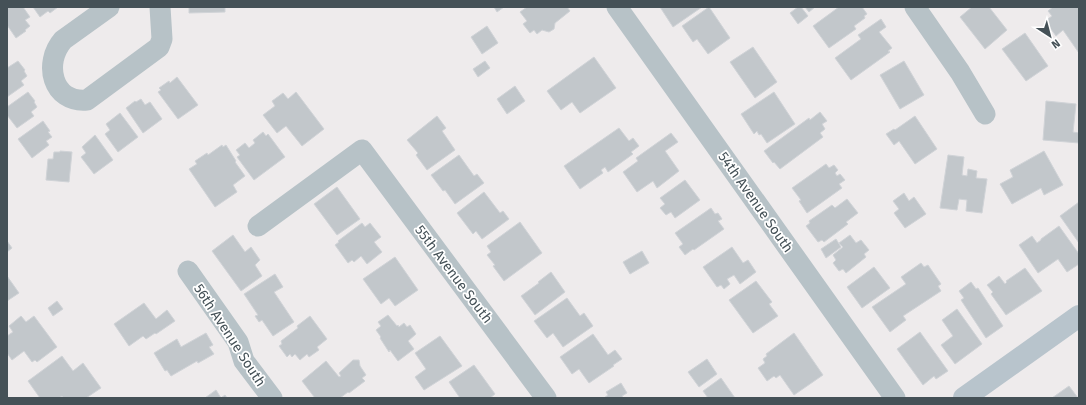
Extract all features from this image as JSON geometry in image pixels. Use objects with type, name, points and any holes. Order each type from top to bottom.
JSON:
[{"type":"street","points":[[109,7],[63,40],[57,47],[52,67],[54,78],[64,95],[73,100],[87,100],[160,47],[162,40],[160,7]]},
{"type":"street","name":"54th Avenue South","points":[[617,7],[896,398]]},
{"type":"street","points":[[915,7],[960,72],[984,114]]},
{"type":"street","name":"55th Avenue South","points":[[258,226],[362,150],[546,398]]},
{"type":"street","name":"56th Avenue South","points":[[188,271],[238,342],[244,360],[272,398]]},
{"type":"street","points":[[964,398],[1078,318]]},
{"type":"building","points":[[7,7],[23,7],[30,17],[25,20],[30,26],[16,38],[7,25]]},
{"type":"building","points":[[33,7],[58,7],[50,13],[48,11],[40,17]]},
{"type":"building","points":[[189,7],[225,7],[225,12],[189,13]]},
{"type":"building","points":[[494,7],[504,7],[497,12]]},
{"type":"building","points":[[527,7],[567,7],[570,11],[555,23],[554,29],[549,32],[542,30],[537,34],[534,30],[530,33],[523,24],[527,21],[520,12]]},
{"type":"building","points":[[660,7],[702,7],[673,27]]},
{"type":"building","points":[[709,7],[730,38],[708,54],[697,39],[693,42],[682,26]]},
{"type":"building","points":[[798,7],[801,7],[808,16],[798,24],[790,13]]},
{"type":"building","points":[[805,7],[815,7],[809,12]]},
{"type":"building","points":[[839,7],[862,7],[867,14],[864,16],[865,18],[854,26],[856,29],[829,48],[813,26]]},
{"type":"building","points":[[972,7],[989,7],[1007,30],[985,49],[960,17]]},
{"type":"building","points":[[1053,7],[1079,7],[1079,53],[1063,30],[1056,36],[1045,21],[1052,16],[1048,11]]},
{"type":"building","points":[[881,19],[886,27],[879,32],[892,48],[888,51],[890,52],[851,80],[835,58],[861,39],[858,35]]},
{"type":"building","points":[[487,26],[498,43],[482,54],[471,37]]},
{"type":"building","points":[[1025,33],[1048,66],[1026,81],[1002,49]]},
{"type":"building","points":[[753,47],[777,82],[755,98],[730,62]]},
{"type":"building","points":[[594,57],[616,88],[580,113],[572,102],[561,110],[547,91]]},
{"type":"building","points":[[18,61],[25,70],[24,71],[27,76],[21,81],[24,85],[7,97],[7,68]]},
{"type":"building","points":[[485,61],[490,68],[478,77],[473,69]]},
{"type":"building","points":[[904,61],[924,95],[900,109],[880,75]]},
{"type":"building","points":[[177,77],[198,105],[178,119],[158,92],[161,90],[159,88],[169,81],[170,83]]},
{"type":"building","points":[[515,86],[525,101],[507,114],[497,99]]},
{"type":"building","points":[[28,92],[35,101],[34,102],[37,107],[31,112],[34,116],[17,128],[7,115],[7,107]]},
{"type":"building","points":[[296,92],[324,129],[302,146],[286,126],[277,133],[263,115],[275,106],[272,101],[283,93],[288,99]]},
{"type":"building","points":[[774,92],[795,124],[767,143],[757,131],[754,134],[741,114]]},
{"type":"building","points":[[141,99],[145,105],[150,102],[162,119],[143,133],[126,108],[135,101],[136,102]]},
{"type":"building","points":[[1046,101],[1076,104],[1073,132],[1079,133],[1079,143],[1043,140]]},
{"type":"building","points":[[820,112],[827,121],[822,124],[825,129],[820,133],[823,137],[780,169],[774,162],[773,163],[764,151],[809,118],[810,120]]},
{"type":"building","points":[[120,113],[138,137],[118,152],[105,134],[110,130],[106,124]]},
{"type":"building","points":[[437,116],[446,128],[442,131],[455,150],[427,170],[416,155],[418,153],[407,140]]},
{"type":"building","points":[[915,116],[937,149],[915,164],[899,141],[894,145],[886,134],[894,129],[895,130]]},
{"type":"building","points":[[43,121],[52,137],[46,141],[49,145],[32,158],[18,139]]},
{"type":"building","points":[[619,128],[629,141],[633,138],[639,146],[631,152],[633,154],[608,172],[605,167],[601,170],[603,173],[580,189],[564,166]]},
{"type":"building","points":[[263,132],[266,136],[268,134],[285,157],[254,180],[237,157],[240,155],[236,150],[245,143],[249,148],[255,143],[253,140]]},
{"type":"building","points":[[671,133],[678,142],[665,151],[679,171],[657,188],[653,181],[637,192],[623,172],[638,161],[636,158]]},
{"type":"building","points":[[95,135],[113,160],[94,174],[81,157],[86,153],[82,147]]},
{"type":"building","points":[[222,145],[223,147],[226,145],[236,161],[235,162],[245,176],[233,185],[237,192],[215,207],[189,169],[197,164],[195,161],[207,153],[208,155]]},
{"type":"building","points":[[1044,151],[1063,185],[1044,195],[1041,188],[1012,204],[1000,184],[1013,177],[1010,170]]},
{"type":"building","points":[[54,152],[72,152],[69,182],[46,180],[48,159],[53,159]]},
{"type":"building","points":[[459,155],[474,176],[477,174],[484,183],[455,204],[445,190],[443,191],[431,175]]},
{"type":"building","points":[[948,155],[964,157],[962,175],[967,176],[968,169],[977,171],[976,178],[987,179],[982,213],[966,211],[967,200],[959,199],[957,210],[940,208]]},
{"type":"building","points":[[826,164],[829,168],[834,165],[838,170],[835,173],[837,176],[840,174],[845,180],[839,184],[842,188],[807,213],[799,201],[801,200],[792,188]]},
{"type":"building","points":[[685,180],[700,200],[675,218],[671,212],[666,215],[660,208],[665,204],[660,198]]},
{"type":"building","points":[[337,187],[360,219],[337,235],[314,204]]},
{"type":"building","points":[[484,192],[500,213],[503,211],[509,219],[482,239],[476,231],[473,234],[457,213]]},
{"type":"building","points":[[904,193],[909,201],[914,197],[926,214],[905,228],[894,213],[899,209],[893,201]]},
{"type":"building","points":[[847,199],[858,213],[846,222],[848,224],[824,242],[822,240],[818,242],[806,226],[810,223],[809,221],[832,205],[835,208]]},
{"type":"building","points":[[1079,202],[1079,243],[1060,216]]},
{"type":"building","points":[[711,208],[715,214],[718,213],[722,219],[718,221],[724,229],[685,255],[679,247],[683,244],[675,233]]},
{"type":"building","points":[[520,222],[542,253],[504,281],[493,266],[495,265],[487,255],[491,252],[487,246]]},
{"type":"building","points":[[362,223],[365,227],[370,223],[381,237],[374,242],[382,252],[367,264],[361,256],[354,262],[352,260],[348,263],[335,245],[339,242],[338,241]]},
{"type":"building","points":[[1059,226],[1079,254],[1079,264],[1067,272],[1058,259],[1038,273],[1019,245],[1032,236],[1037,243]]},
{"type":"building","points":[[233,235],[245,252],[251,247],[260,260],[255,265],[262,276],[241,291],[212,251]]},
{"type":"building","points":[[850,235],[856,243],[861,240],[869,250],[864,254],[866,257],[846,273],[843,269],[839,271],[833,263],[836,260],[833,255],[843,247],[839,243]]},
{"type":"building","points":[[836,239],[841,247],[826,258],[821,249]]},
{"type":"building","points":[[7,241],[12,248],[7,252]]},
{"type":"building","points":[[732,247],[743,263],[748,260],[756,272],[740,284],[734,275],[727,279],[730,284],[724,289],[721,285],[717,287],[703,267]]},
{"type":"building","points":[[642,251],[649,263],[630,274],[623,262]]},
{"type":"building","points":[[395,257],[418,290],[395,306],[389,298],[381,304],[363,279]]},
{"type":"building","points":[[921,263],[924,267],[928,265],[941,284],[938,286],[941,291],[903,316],[906,320],[890,332],[872,307],[906,284],[901,277]]},
{"type":"building","points":[[874,267],[890,288],[862,308],[847,287]]},
{"type":"building","points":[[1025,268],[1042,291],[1006,315],[991,294],[993,292],[987,285],[999,276],[1005,284],[1007,282],[1006,281]]},
{"type":"building","points":[[551,272],[565,292],[535,315],[521,296]]},
{"type":"building","points":[[275,274],[283,287],[274,292],[294,322],[273,336],[262,320],[259,322],[255,316],[258,315],[244,294]]},
{"type":"building","points":[[7,276],[19,293],[7,301]]},
{"type":"building","points":[[756,281],[772,302],[769,304],[778,316],[753,333],[729,300]]},
{"type":"building","points":[[971,282],[976,289],[978,288],[1003,326],[986,338],[961,300],[964,298],[959,291]]},
{"type":"building","points":[[567,298],[580,316],[584,313],[593,326],[563,347],[553,333],[547,338],[534,321]]},
{"type":"building","points":[[57,301],[63,309],[53,316],[48,308]]},
{"type":"building","points":[[144,303],[156,319],[167,310],[175,321],[156,334],[155,333],[146,339],[143,336],[129,346],[114,324]]},
{"type":"building","points":[[957,309],[982,344],[955,364],[941,345],[953,336],[942,320]]},
{"type":"building","points":[[388,315],[399,327],[404,323],[407,327],[410,325],[416,334],[408,341],[414,349],[398,361],[390,350],[389,352],[376,330],[381,326],[378,322]]},
{"type":"building","points":[[21,316],[26,322],[34,316],[57,347],[37,362],[35,360],[32,362],[24,351],[12,360],[7,353],[7,336],[13,332],[9,326]]},
{"type":"building","points":[[310,316],[327,339],[317,347],[319,350],[309,357],[307,354],[300,360],[295,354],[292,357],[290,354],[287,357],[279,346],[282,344],[281,341],[298,328],[297,326]]},
{"type":"building","points":[[920,332],[948,371],[936,379],[934,376],[923,385],[897,349]]},
{"type":"building","points":[[206,333],[213,345],[209,347],[214,354],[198,363],[197,361],[171,376],[167,370],[165,371],[154,353],[177,339],[181,347]]},
{"type":"building","points":[[794,333],[823,375],[794,395],[780,375],[776,378],[774,376],[767,381],[758,368],[765,363],[763,359],[767,356],[766,354]]},
{"type":"building","points":[[593,334],[608,355],[615,350],[622,359],[589,383],[579,369],[572,374],[560,357]]},
{"type":"building","points":[[440,336],[462,366],[424,390],[415,377],[426,369],[415,353]]},
{"type":"building","points":[[62,356],[73,371],[83,363],[101,388],[86,398],[63,398],[62,396],[59,398],[40,398],[28,381]]},
{"type":"building","points":[[707,359],[717,374],[699,387],[688,372]]},
{"type":"building","points":[[353,360],[359,360],[360,366],[366,375],[362,378],[365,381],[340,398],[315,398],[302,381],[326,361],[339,377],[341,376],[339,373]]},
{"type":"building","points":[[474,365],[495,394],[490,398],[460,398],[449,382]]},
{"type":"building","points":[[721,378],[735,398],[708,398],[703,391]]},
{"type":"building","points":[[621,383],[627,393],[622,396],[623,398],[604,398],[608,395],[606,392]]},
{"type":"building","points":[[1069,386],[1078,398],[1052,398]]},
{"type":"building","points":[[216,390],[221,398],[205,398]]}]
